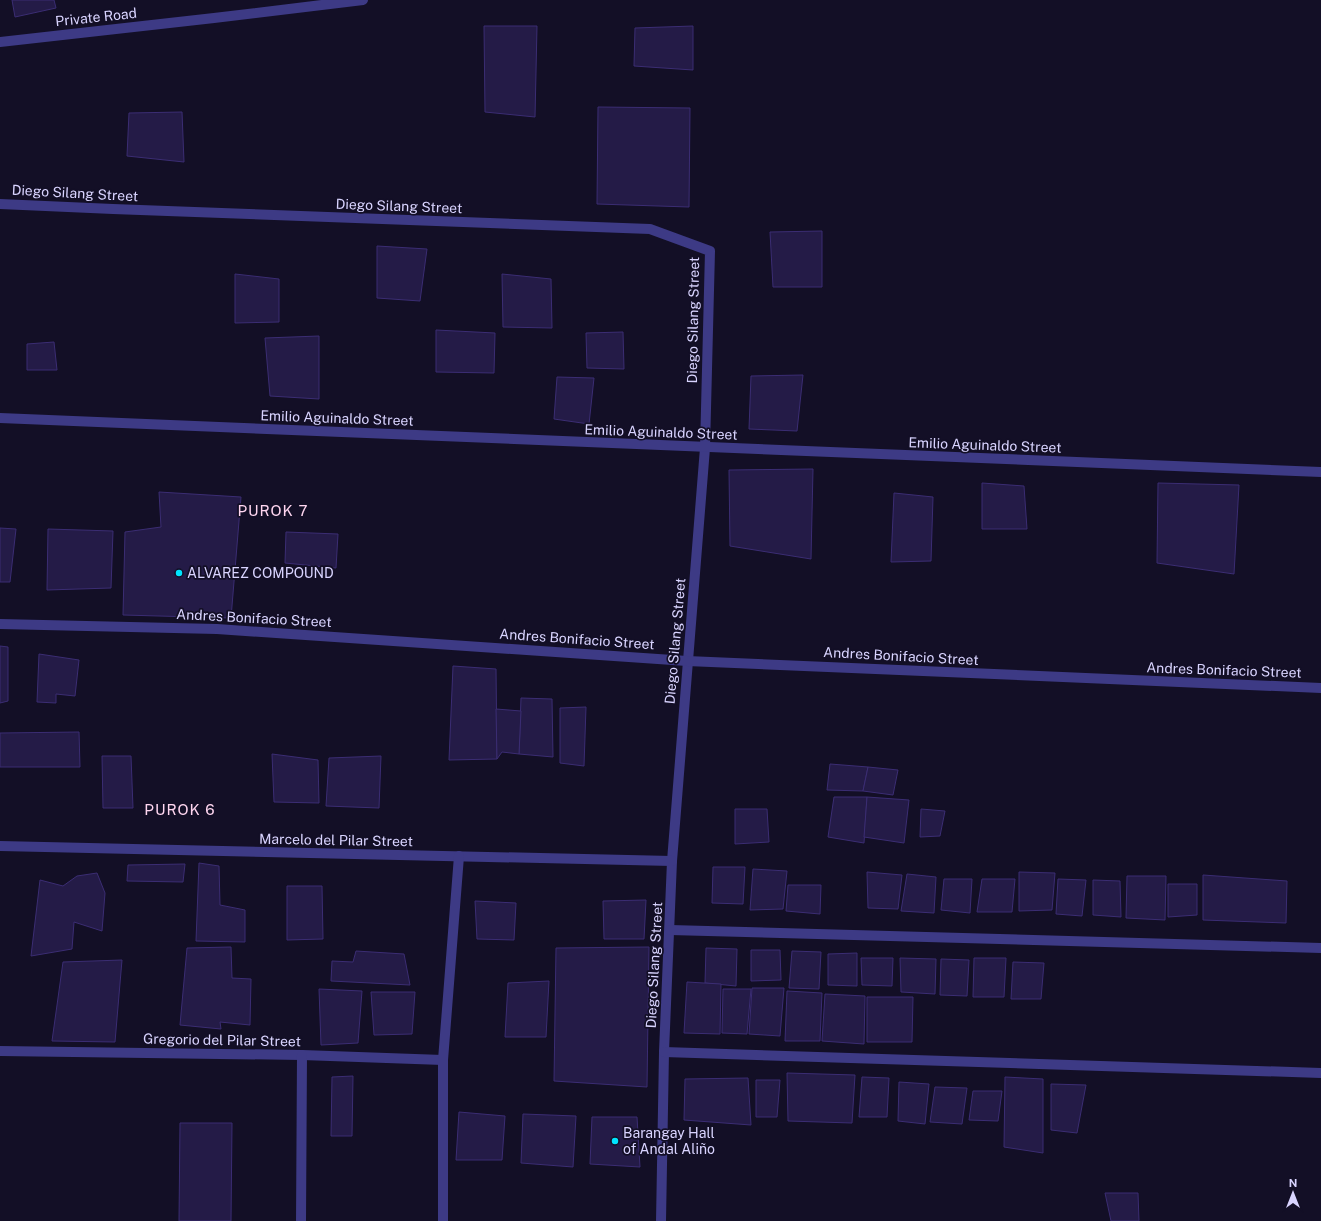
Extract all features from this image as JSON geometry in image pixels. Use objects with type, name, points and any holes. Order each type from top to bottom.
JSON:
[{"type":"street","name":"Private Road","points":[[0,42],[363,0]]},
{"type":"street","name":"Diego Silang Street","points":[[0,204],[650,229],[710,250],[705,448],[672,861],[664,1052],[661,1221]]},
{"type":"street","name":"Emilio Aguinaldo Street","points":[[0,418],[1321,472]]},
{"type":"street","name":"Andres Bonifacio Street","points":[[0,624],[217,628],[688,661],[1321,688]]},
{"type":"street","name":"Marcelo del Pilar Street","points":[[0,846],[672,861]]},
{"type":"street","points":[[443,1221],[443,1060],[459,856]]},
{"type":"street","points":[[670,930],[1321,948]]},
{"type":"street","name":"Gregorio del Pilar Street","points":[[0,1051],[302,1055],[443,1060]]},
{"type":"street","points":[[664,1052],[1321,1073]]},
{"type":"street","points":[[301,1221],[302,1055]]},
{"type":"building","points":[[12,0],[54,0],[56,8],[15,17]]},
{"type":"building","points":[[484,26],[537,26],[535,117],[485,112]]},
{"type":"building","points":[[693,26],[693,70],[634,66],[635,28]]},
{"type":"building","points":[[598,107],[690,108],[689,207],[597,204]]},
{"type":"building","points":[[182,112],[184,162],[127,156],[129,113]]},
{"type":"building","points":[[822,231],[822,287],[773,287],[770,232]]},
{"type":"building","points":[[377,246],[427,249],[420,301],[377,298]]},
{"type":"building","points":[[235,274],[279,279],[279,322],[235,323]]},
{"type":"building","points":[[502,274],[551,279],[552,328],[503,327]]},
{"type":"building","points":[[436,330],[495,333],[494,373],[436,372]]},
{"type":"building","points":[[623,332],[624,369],[587,368],[586,333]]},
{"type":"building","points":[[319,336],[319,399],[270,396],[265,338]]},
{"type":"building","points":[[54,342],[57,370],[27,370],[27,344]]},
{"type":"building","points":[[803,375],[797,431],[749,429],[751,376]]},
{"type":"building","points":[[557,377],[594,378],[589,424],[554,419]]},
{"type":"building","points":[[813,469],[811,559],[730,546],[729,470]]},
{"type":"building","points":[[982,483],[1024,486],[1027,529],[982,529]]},
{"type":"building","points":[[1158,483],[1239,485],[1234,574],[1157,563]]},
{"type":"building","name":"ALVAREZ COMPOUND","points":[[159,492],[241,497],[231,618],[123,615],[125,532],[161,527]]},
{"type":"building","points":[[894,493],[933,497],[931,561],[891,562]]},
{"type":"building","points":[[0,528],[16,529],[10,582],[0,582]]},
{"type":"building","points":[[48,529],[113,531],[111,588],[47,590]]},
{"type":"building","points":[[286,532],[338,534],[336,568],[285,563]]},
{"type":"building","points":[[0,646],[8,647],[8,701],[0,703]]},
{"type":"building","points":[[39,654],[79,660],[75,696],[56,694],[56,703],[37,702]]},
{"type":"building","points":[[453,666],[496,669],[497,759],[449,760]]},
{"type":"building","points":[[521,698],[552,699],[553,757],[519,754]]},
{"type":"building","points":[[586,707],[584,766],[560,763],[560,708]]},
{"type":"building","points":[[496,709],[521,711],[519,754],[502,752],[497,759]]},
{"type":"building","points":[[79,732],[80,767],[0,767],[0,733]]},
{"type":"building","points":[[272,754],[318,760],[319,803],[274,802]]},
{"type":"building","points":[[102,756],[131,756],[133,808],[103,808]]},
{"type":"building","points":[[381,756],[379,808],[326,806],[329,758]]},
{"type":"building","points":[[830,764],[868,767],[863,791],[827,790]]},
{"type":"building","points":[[868,767],[898,770],[893,795],[863,791]]},
{"type":"building","points":[[834,797],[867,797],[864,843],[828,837]]},
{"type":"building","points":[[867,797],[909,800],[904,843],[864,837]]},
{"type":"building","points":[[735,809],[767,809],[769,842],[735,844]]},
{"type":"building","points":[[921,809],[945,811],[940,836],[920,837]]},
{"type":"building","points":[[199,863],[219,866],[220,905],[245,910],[245,942],[196,941]]},
{"type":"building","points":[[185,864],[183,882],[127,881],[128,865]]},
{"type":"building","points":[[713,867],[745,867],[743,904],[712,903]]},
{"type":"building","points":[[753,869],[787,871],[783,909],[750,910]]},
{"type":"building","points":[[867,872],[902,875],[898,909],[868,908]]},
{"type":"building","points":[[1019,872],[1055,873],[1052,910],[1019,911]]},
{"type":"building","points":[[97,873],[105,893],[102,931],[74,922],[72,949],[31,956],[40,880],[63,886],[77,876]]},
{"type":"building","points":[[907,874],[936,877],[934,913],[901,911]]},
{"type":"building","points":[[1203,875],[1287,881],[1286,923],[1203,920]]},
{"type":"building","points":[[1127,876],[1166,876],[1165,920],[1126,918]]},
{"type":"building","points":[[944,879],[972,879],[970,913],[941,910]]},
{"type":"building","points":[[982,879],[1015,879],[1012,912],[977,912]]},
{"type":"building","points":[[1058,879],[1086,880],[1082,916],[1056,914]]},
{"type":"building","points":[[1093,880],[1120,881],[1121,917],[1093,915]]},
{"type":"building","points":[[1168,884],[1197,884],[1197,915],[1168,917]]},
{"type":"building","points":[[788,885],[821,885],[820,914],[786,911]]},
{"type":"building","points":[[287,886],[322,886],[323,939],[287,940]]},
{"type":"building","points":[[646,900],[644,939],[604,939],[603,901]]},
{"type":"building","points":[[475,901],[516,903],[514,940],[477,939]]},
{"type":"building","points":[[231,947],[232,978],[251,979],[250,1025],[220,1022],[221,1029],[180,1025],[187,948]]},
{"type":"building","points":[[649,947],[647,1087],[554,1081],[556,948]]},
{"type":"building","points":[[706,948],[737,949],[736,986],[705,983]]},
{"type":"building","points":[[751,950],[780,950],[781,980],[751,981]]},
{"type":"building","points":[[356,951],[404,954],[410,985],[331,981],[332,961],[353,962]]},
{"type":"building","points":[[792,951],[821,952],[819,989],[789,988]]},
{"type":"building","points":[[857,953],[857,986],[828,985],[828,954]]},
{"type":"building","points":[[861,958],[893,958],[892,986],[862,985]]},
{"type":"building","points":[[900,958],[936,959],[935,994],[901,992]]},
{"type":"building","points":[[974,958],[1006,958],[1004,997],[973,997]]},
{"type":"building","points":[[941,959],[969,960],[967,996],[940,995]]},
{"type":"building","points":[[122,960],[115,1042],[52,1041],[63,962]]},
{"type":"building","points":[[1013,962],[1044,963],[1041,999],[1011,999]]},
{"type":"building","points":[[549,981],[546,1037],[505,1037],[508,983]]},
{"type":"building","points":[[687,982],[721,984],[720,1034],[684,1033]]},
{"type":"building","points":[[752,988],[784,988],[780,1036],[749,1034]]},
{"type":"building","points":[[319,989],[362,991],[358,1043],[321,1045]]},
{"type":"building","points":[[723,989],[751,989],[747,1034],[722,1033]]},
{"type":"building","points":[[787,991],[822,993],[820,1041],[785,1041]]},
{"type":"building","points":[[371,992],[415,992],[412,1034],[374,1035]]},
{"type":"building","points":[[825,994],[865,996],[864,1044],[822,1041]]},
{"type":"building","points":[[867,997],[913,997],[912,1042],[867,1042]]},
{"type":"building","points":[[787,1073],[855,1075],[852,1123],[788,1121]]},
{"type":"building","points":[[353,1076],[352,1136],[331,1136],[332,1077]]},
{"type":"building","points":[[862,1077],[889,1078],[887,1117],[859,1117]]},
{"type":"building","points":[[1005,1077],[1043,1079],[1043,1153],[1004,1147]]},
{"type":"building","points":[[748,1078],[751,1125],[684,1120],[685,1079]]},
{"type":"building","points":[[756,1080],[780,1080],[777,1117],[756,1117]]},
{"type":"building","points":[[899,1082],[929,1084],[925,1124],[898,1121]]},
{"type":"building","points":[[1051,1084],[1086,1085],[1077,1133],[1051,1130]]},
{"type":"building","points":[[935,1087],[967,1088],[962,1124],[930,1122]]},
{"type":"building","points":[[973,1091],[1002,1091],[998,1121],[969,1120]]},
{"type":"building","points":[[459,1112],[505,1116],[502,1160],[456,1160]]},
{"type":"building","points":[[523,1114],[576,1116],[573,1167],[521,1163]]},
{"type":"building","name":"Barangay Hall of Andal Aliño","points":[[592,1117],[637,1117],[640,1167],[590,1164]]},
{"type":"building","points":[[180,1123],[232,1123],[231,1221],[179,1221]]},
{"type":"building","points":[[1105,1193],[1138,1193],[1139,1221],[1111,1221]]},
{"type":"place","name":"ALVAREZ COMPOUND","points":[[179,573]]},
{"type":"place","name":"Barangay Hall of Andal Aliño","points":[[615,1141]]},
{"type":"district","name":"PUROK 7","points":[[273,510]]},
{"type":"district","name":"PUROK 6","points":[[180,809]]}]
